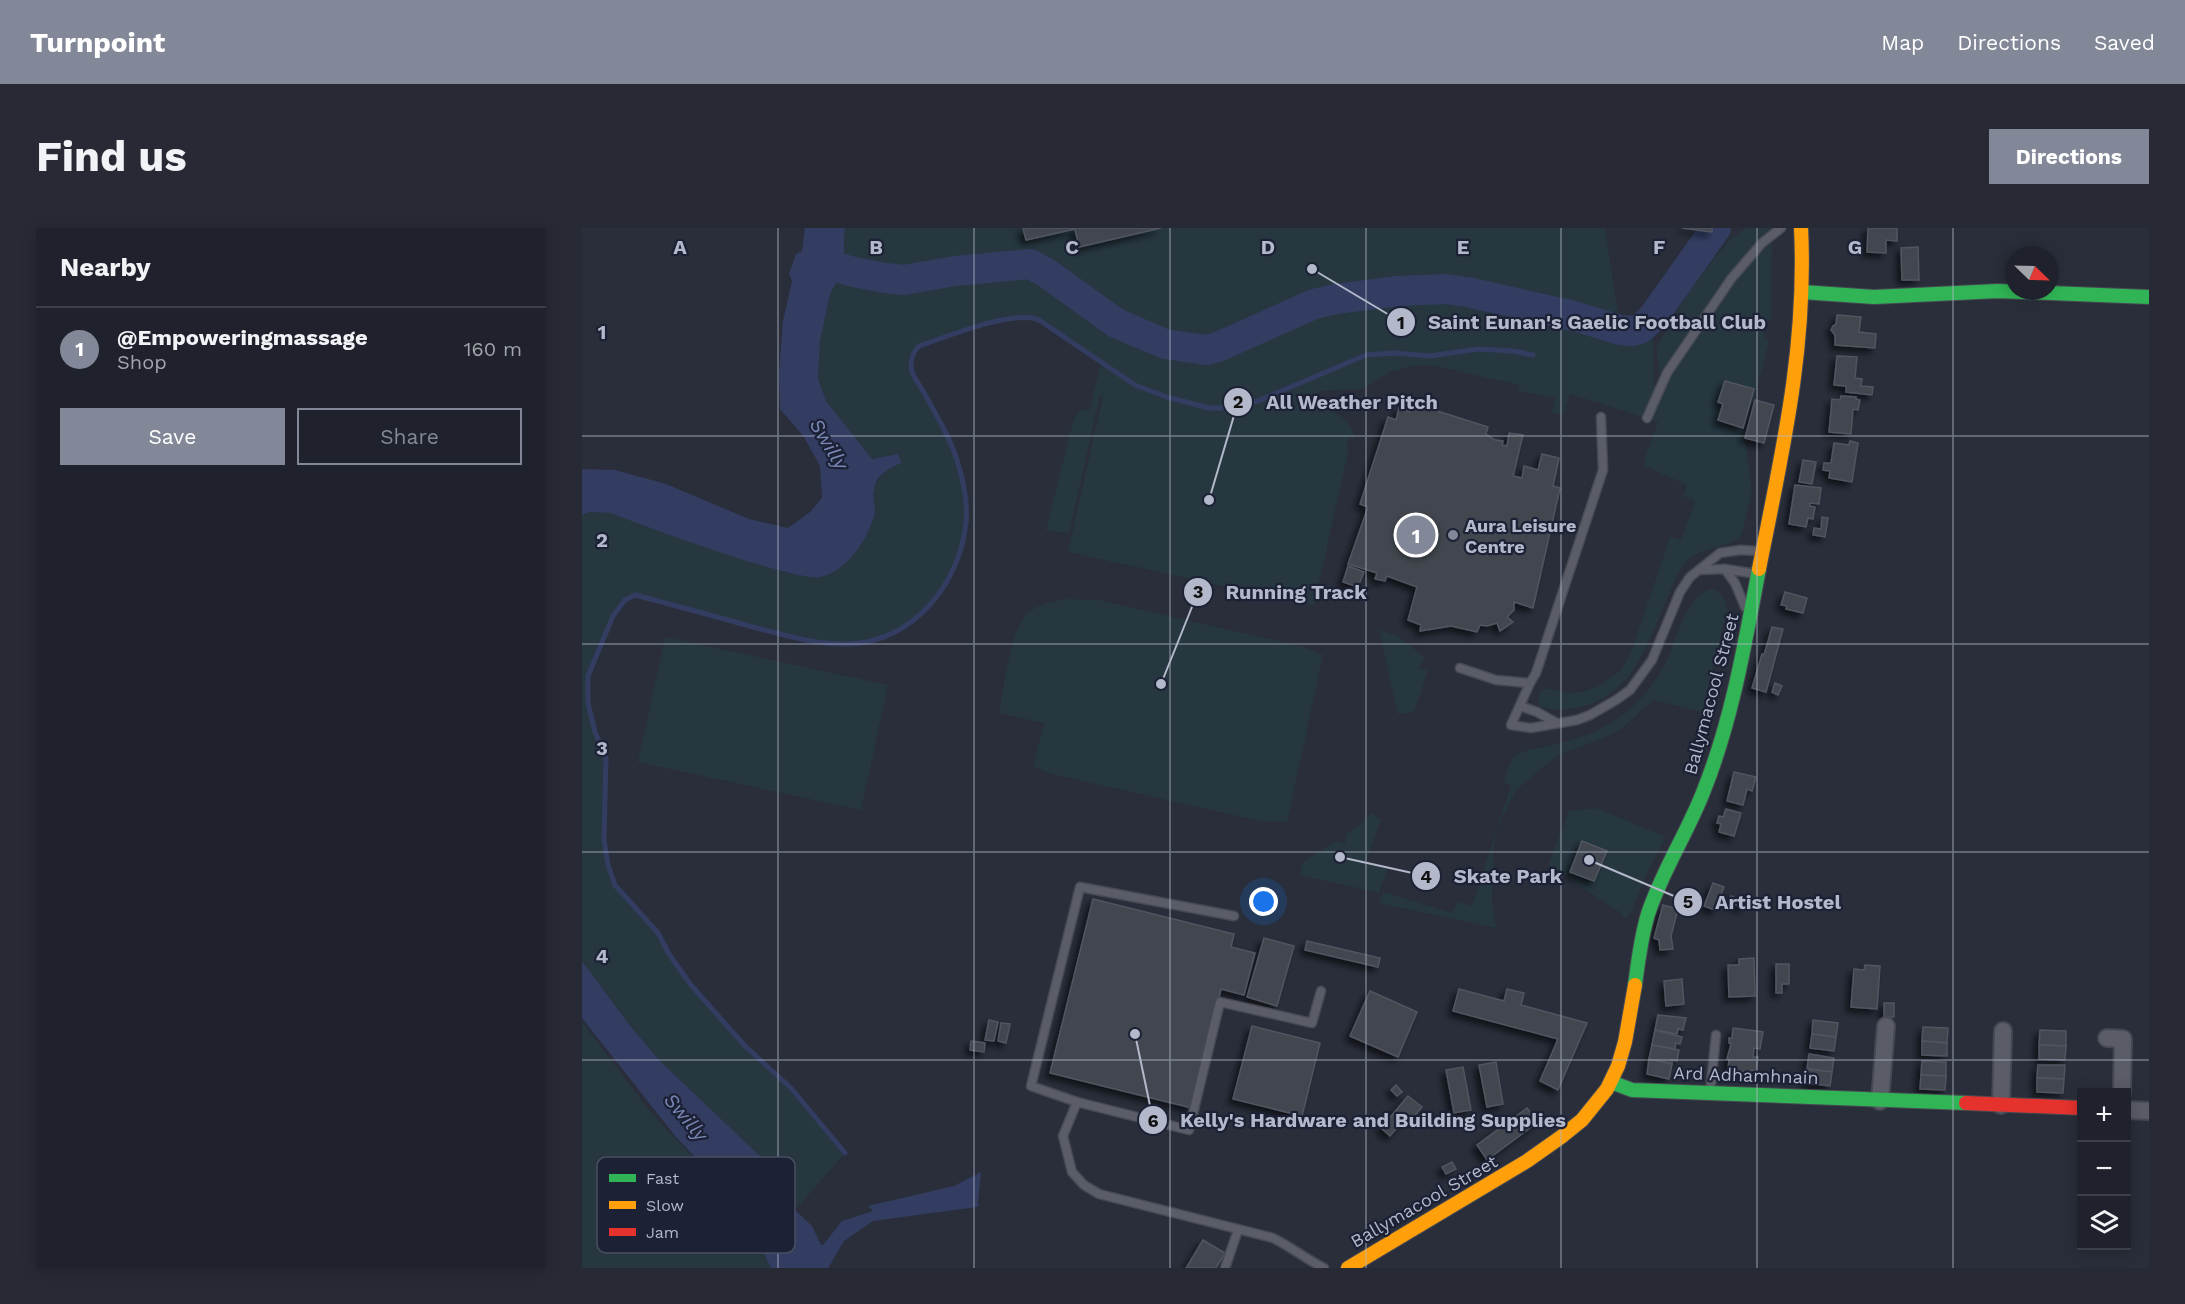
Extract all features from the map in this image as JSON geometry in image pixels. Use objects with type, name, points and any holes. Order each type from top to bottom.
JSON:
[{"type":"main road","name":"Ballymacool Street","points":[[1348,1268],[1371,1252],[1477,1192],[1571,1130],[1592,1110],[1611,1082],[1627,1038],[1641,941],[1649,913],[1711,772],[1729,708],[1749,619],[1785,445],[1792,396],[1802,292],[1801,228]]},
{"type":"main road","points":[[1802,292],[1874,297],[1998,291],[2149,297]]},
{"type":"main road","name":"Ard Adhamhnain","points":[[1611,1082],[1632,1090],[2077,1108]]},
{"type":"street","points":[[1880,1101],[1886,1026]]},
{"type":"street","points":[[2001,1105],[2003,1031]]},
{"type":"street","points":[[2107,1038],[2123,1039],[2122,1088]]},
{"type":"street","points":[[2131,1110],[2149,1111]]},
{"type":"lane","points":[[1647,418],[1667,373],[1731,279],[1749,256],[1781,228]]},
{"type":"lane","points":[[1601,417],[1603,470],[1536,673],[1511,725],[1531,728],[1577,720],[1590,715],[1630,690],[1652,660],[1685,583],[1720,553],[1740,550],[1763,551]]},
{"type":"lane","points":[[1698,570],[1725,569],[1759,574]]},
{"type":"lane","points":[[1725,569],[1735,583],[1749,619]]},
{"type":"lane","points":[[1460,668],[1496,680],[1530,683]]},
{"type":"lane","points":[[1520,706],[1555,722]]},
{"type":"lane","points":[[1234,916],[1080,887],[1031,1086],[1077,1102],[1189,1130],[1220,1002],[1312,1023],[1321,991]]},
{"type":"lane","points":[[1710,1093],[1716,1035]]},
{"type":"lane","points":[[1077,1102],[1063,1136],[1072,1172],[1084,1185],[1099,1194],[1273,1238],[1324,1268]]},
{"type":"lane","points":[[1226,1268],[1238,1230]]},
{"type":"shaded area","points":[[845,228],[1605,228],[1619,321],[1577,306],[1503,288],[1460,283],[1446,289],[1541,307],[1620,330],[1640,329],[1653,338],[1654,385],[1662,387],[1656,348],[1689,292],[1732,238],[1746,228],[1772,228],[1771,319],[1765,324],[1763,336],[1769,341],[1744,434],[1752,492],[1742,534],[1729,543],[1699,553],[1686,562],[1676,577],[1646,648],[1625,680],[1611,693],[1594,702],[1574,708],[1546,709],[1538,705],[1539,693],[1546,688],[1568,693],[1582,692],[1599,686],[1620,671],[1631,653],[1670,537],[1681,540],[1695,501],[1683,496],[1687,485],[1645,466],[1645,458],[1658,422],[1570,394],[1563,415],[1552,412],[1555,398],[1519,391],[1519,385],[1436,366],[1416,365],[1390,372],[1363,389],[1318,391],[1312,405],[1345,419],[1354,438],[1349,437],[1347,447],[1349,448],[1314,606],[1068,552],[1103,396],[1100,395],[1069,534],[1046,530],[1074,418],[1082,409],[1090,410],[1101,363],[1057,330],[1031,317],[1008,319],[976,327],[919,346],[913,354],[911,368],[913,374],[947,435],[957,460],[964,491],[966,522],[962,545],[954,568],[943,588],[929,606],[912,622],[871,641],[835,644],[785,635],[635,595],[625,600],[613,616],[588,676],[588,703],[595,732],[606,758],[604,840],[608,865],[615,885],[658,933],[669,954],[691,985],[745,1046],[791,1088],[845,1153],[795,1210],[795,1157],[761,1157],[661,1062],[631,1027],[582,961],[582,515],[590,512],[611,513],[786,573],[818,578],[834,572],[876,513],[873,488],[887,468],[902,463],[898,454],[872,459],[826,401],[818,379],[820,341],[830,294],[836,283],[850,272],[844,250]]},
{"type":"shaded area","points":[[1710,589],[1723,596],[1727,610],[1702,712],[1653,700],[1622,728],[1604,738],[1558,755],[1515,791],[1497,829],[1494,842],[1492,902],[1496,928],[1379,903],[1383,892],[1453,913],[1457,902],[1472,906],[1511,785],[1504,782],[1514,757],[1522,752],[1581,737],[1595,731],[1608,725],[1634,705],[1662,671],[1687,611],[1701,594]]},
{"type":"shaded area","points":[[1064,599],[1099,600],[1304,647],[1323,655],[1287,822],[1260,821],[1052,774],[1033,766],[1044,723],[999,713],[1005,676],[1015,636],[1025,616],[1038,607]]},
{"type":"shaded area","points":[[1379,630],[1398,636],[1424,657],[1419,668],[1428,671],[1414,712],[1398,714]]},
{"type":"shaded area","points":[[665,637],[888,685],[861,810],[638,762]]},
{"type":"shaded area","points":[[1596,808],[1666,837],[1647,873],[1631,912],[1624,919],[1621,913],[1548,865],[1569,811]]},
{"type":"shaded area","points":[[1372,813],[1381,820],[1366,862],[1387,869],[1379,893],[1300,875],[1303,862],[1336,841],[1345,844],[1346,834]]},
{"type":"shaded area","points":[[582,1022],[649,1110],[692,1157],[597,1157],[597,1253],[766,1253],[776,1268],[582,1268]]},
{"type":"water","name":"Swilly","points":[[805,228],[845,228],[845,258],[854,272],[850,272],[836,283],[830,294],[820,341],[818,379],[826,401],[872,459],[898,454],[902,463],[888,470],[877,480],[874,493],[874,517],[855,553],[840,568],[831,573],[821,577],[807,576],[752,563],[611,513],[590,512],[582,515],[582,469],[615,470],[666,484],[749,519],[788,528],[810,512],[822,498],[820,466],[804,437],[780,409],[779,374],[783,321],[792,281],[789,274],[796,254],[802,251]]},
{"type":"water","name":"Swilly","points":[[582,961],[631,1027],[661,1062],[761,1157],[695,1157],[676,1137],[582,1018]]},
{"type":"water","points":[[981,1172],[977,1207],[873,1221],[844,1241],[828,1268],[771,1268],[764,1253],[795,1253],[795,1210],[812,1226],[823,1245],[842,1221],[873,1211],[868,1206],[954,1186]]},
{"type":"building","points":[[1023,228],[1161,228],[1079,247],[1075,229],[1026,240]]},
{"type":"building","points":[[1682,228],[1712,228],[1712,232]]},
{"type":"building","points":[[1868,228],[1897,228],[1897,241],[1886,240],[1886,253],[1867,252]]},
{"type":"building","points":[[1918,247],[1919,280],[1902,280],[1901,248]]},
{"type":"building","points":[[1837,315],[1861,317],[1859,332],[1876,334],[1875,348],[1835,345],[1835,335],[1831,330],[1836,324]]},
{"type":"building","points":[[1837,356],[1857,357],[1855,378],[1862,379],[1861,386],[1873,387],[1872,395],[1846,392],[1846,386],[1834,385]]},
{"type":"building","points":[[1725,381],[1754,389],[1743,428],[1718,420],[1723,404],[1718,402]]},
{"type":"building","points":[[1841,396],[1856,397],[1860,400],[1858,410],[1853,409],[1851,434],[1829,432],[1832,399],[1840,400]]},
{"type":"building","points":[[1755,400],[1774,405],[1764,443],[1745,438]]},
{"type":"building","name":"Aura Leisure Centre","points":[[1412,403],[1488,427],[1486,434],[1495,440],[1503,441],[1502,445],[1507,446],[1509,433],[1523,435],[1513,476],[1522,478],[1524,466],[1538,470],[1542,454],[1559,458],[1553,486],[1560,488],[1533,608],[1514,602],[1514,610],[1507,617],[1513,622],[1500,631],[1497,623],[1487,626],[1480,625],[1477,632],[1451,626],[1420,631],[1421,625],[1408,620],[1417,587],[1387,576],[1385,581],[1375,579],[1377,573],[1348,564],[1368,507],[1360,504],[1388,417],[1396,420],[1399,408],[1410,412]]},
{"type":"building","points":[[1850,441],[1858,443],[1852,482],[1829,478],[1830,471],[1823,470],[1824,463],[1831,463],[1834,443],[1849,445]]},
{"type":"building","points":[[1803,460],[1816,462],[1812,484],[1799,482]]},
{"type":"building","points":[[1795,485],[1821,488],[1819,504],[1810,503],[1810,506],[1815,507],[1813,519],[1808,518],[1806,527],[1789,524]]},
{"type":"building","points":[[1822,517],[1828,518],[1825,537],[1813,535],[1814,528],[1821,529]]},
{"type":"building","points":[[1348,566],[1364,572],[1358,587],[1343,582]]},
{"type":"building","points":[[1785,592],[1807,598],[1803,613],[1786,609],[1787,606],[1781,605]]},
{"type":"building","points":[[1772,627],[1783,629],[1766,692],[1752,688]]},
{"type":"building","points":[[1775,683],[1782,686],[1778,695],[1772,692]]},
{"type":"building","points":[[1734,772],[1756,777],[1752,791],[1747,789],[1743,805],[1727,801]]},
{"type":"building","points":[[1726,809],[1741,813],[1734,836],[1719,832],[1721,824],[1717,823],[1719,816],[1723,817]]},
{"type":"building","points":[[1582,841],[1607,851],[1594,881],[1570,872]]},
{"type":"building","points":[[1713,883],[1724,887],[1715,910],[1704,906]]},
{"type":"building","points":[[1731,896],[1745,902],[1743,908],[1728,902]]},
{"type":"building","points":[[1093,899],[1234,934],[1231,947],[1255,953],[1244,995],[1221,989],[1192,1108],[1050,1073]]},
{"type":"building","points":[[1663,905],[1678,909],[1671,936],[1673,949],[1660,950],[1659,940],[1654,938]]},
{"type":"building","points":[[1264,938],[1294,946],[1277,1006],[1247,997]]},
{"type":"building","points":[[1307,941],[1380,958],[1378,967],[1305,950]]},
{"type":"building","points":[[1754,958],[1755,996],[1729,997],[1728,965],[1739,965],[1739,959]]},
{"type":"building","points":[[1776,964],[1789,964],[1789,984],[1782,984],[1782,993],[1776,993]]},
{"type":"building","points":[[1865,965],[1880,966],[1877,1009],[1851,1007],[1854,969],[1864,970]]},
{"type":"building","points":[[1682,979],[1684,1004],[1666,1006],[1664,981]]},
{"type":"building","points":[[1459,989],[1504,1001],[1507,989],[1524,993],[1521,1005],[1587,1023],[1558,1090],[1540,1081],[1558,1039],[1453,1011]]},
{"type":"building","points":[[1370,991],[1417,1012],[1398,1057],[1350,1036]]},
{"type":"building","points":[[1884,1003],[1894,1003],[1894,1017],[1884,1017]]},
{"type":"building","points":[[1658,1015],[1686,1018],[1683,1030],[1678,1029],[1677,1034],[1655,1030]]},
{"type":"building","points":[[989,1020],[998,1022],[994,1041],[985,1040]]},
{"type":"building","points":[[1813,1020],[1838,1023],[1836,1037],[1812,1034]]},
{"type":"building","points":[[1001,1023],[1010,1024],[1006,1043],[998,1041]]},
{"type":"building","points":[[1252,1026],[1320,1043],[1302,1116],[1233,1099]]},
{"type":"building","points":[[1923,1027],[1948,1028],[1947,1043],[1922,1041]]},
{"type":"building","points":[[1733,1028],[1763,1032],[1760,1049],[1754,1048],[1753,1057],[1758,1057],[1756,1071],[1751,1070],[1750,1073],[1728,1070],[1729,1059],[1727,1059],[1731,1044],[1729,1038],[1732,1038]]},
{"type":"building","points":[[1655,1030],[1682,1037],[1680,1044],[1676,1043],[1675,1049],[1652,1045]]},
{"type":"building","points":[[2040,1030],[2066,1031],[2066,1046],[2039,1045]]},
{"type":"building","points":[[1812,1034],[1836,1037],[1834,1051],[1810,1048]]},
{"type":"building","points":[[971,1041],[985,1043],[984,1052],[970,1050]]},
{"type":"building","points":[[1922,1041],[1947,1043],[1947,1056],[1922,1055]]},
{"type":"building","points":[[1652,1045],[1679,1050],[1677,1061],[1672,1060],[1672,1064],[1649,1059]]},
{"type":"building","points":[[2039,1045],[2066,1046],[2065,1060],[2039,1059]]},
{"type":"building","points":[[1809,1054],[1834,1058],[1832,1072],[1807,1069]]},
{"type":"building","points":[[1649,1059],[1672,1064],[1669,1079],[1647,1074]]},
{"type":"building","points":[[1922,1061],[1946,1062],[1946,1076],[1921,1075]]},
{"type":"building","points":[[1496,1062],[1503,1104],[1487,1107],[1479,1065]]},
{"type":"building","points":[[2038,1065],[2065,1065],[2064,1079],[2037,1078]]},
{"type":"building","points":[[1463,1067],[1471,1110],[1454,1113],[1446,1070]]},
{"type":"building","points":[[1807,1069],[1832,1072],[1830,1086],[1806,1083]]},
{"type":"building","points":[[1921,1075],[1946,1076],[1945,1090],[1920,1089]]},
{"type":"building","points":[[2037,1078],[2064,1079],[2063,1093],[2037,1092]]},
{"type":"building","points":[[1396,1085],[1402,1092],[1397,1096],[1391,1090]]},
{"type":"building","points":[[1408,1096],[1422,1107],[1411,1120],[1404,1119],[1390,1136],[1381,1128]]},
{"type":"building","points":[[1527,1108],[1538,1122],[1487,1160],[1477,1145]]},
{"type":"building","points":[[1452,1162],[1456,1169],[1446,1174],[1442,1167]]},
{"type":"building","points":[[1203,1240],[1225,1253],[1216,1268],[1186,1268]]},
{"type":"waterway","points":[[818,262],[854,272],[904,280],[955,271],[1030,264],[1048,274],[1116,323],[1165,344],[1206,350],[1218,347],[1314,304],[1398,291],[1445,289],[1467,292],[1632,331],[1640,329],[1653,317],[1716,228]]},
{"type":"waterway","points":[[845,1153],[791,1088],[745,1046],[691,985],[669,954],[658,933],[615,885],[608,865],[604,840],[606,758],[595,732],[588,703],[588,676],[613,616],[625,600],[635,595],[785,635],[835,644],[871,641],[912,622],[929,606],[943,588],[954,568],[962,545],[966,522],[966,499],[954,451],[942,424],[914,376],[911,361],[919,346],[997,321],[1014,318],[1039,320],[1135,385],[1167,397],[1209,408],[1224,408],[1258,401],[1366,355],[1394,353],[1430,356],[1478,349],[1513,351],[1533,355]]},
{"type":"traffic: fast","points":[[1802,292],[1874,297],[1998,291],[2149,297]]},
{"type":"traffic: fast","points":[[1635,985],[1648,914],[1660,882],[1698,806],[1714,763],[1737,681],[1759,569]]},
{"type":"traffic: fast","points":[[1611,1082],[1632,1090],[1966,1103]]},
{"type":"traffic: slow","points":[[1759,569],[1791,400],[1800,315],[1801,228]]},
{"type":"traffic: slow","points":[[1348,1268],[1527,1161],[1582,1120],[1607,1089],[1618,1066],[1625,1042],[1635,985]]},
{"type":"traffic: jam","points":[[1966,1103],[2077,1108]]},
{"type":"place","name":"Saint Eunan's Gaelic Football Club","points":[[1312,269]]},
{"type":"place","name":"All Weather Pitch","points":[[1209,500]]},
{"type":"place","name":"@Empoweringmassage","points":[[1416,535]]},
{"type":"place","name":"Aura Leisure Centre","points":[[1453,535]]},
{"type":"place","name":"Running Track","points":[[1161,684]]},
{"type":"place","name":"Skate Park","points":[[1340,857]]},
{"type":"place","name":"Artist Hostel","points":[[1589,860]]},
{"type":"place","name":"Kelly's Hardware and Building Supplies","points":[[1135,1034]]}]
